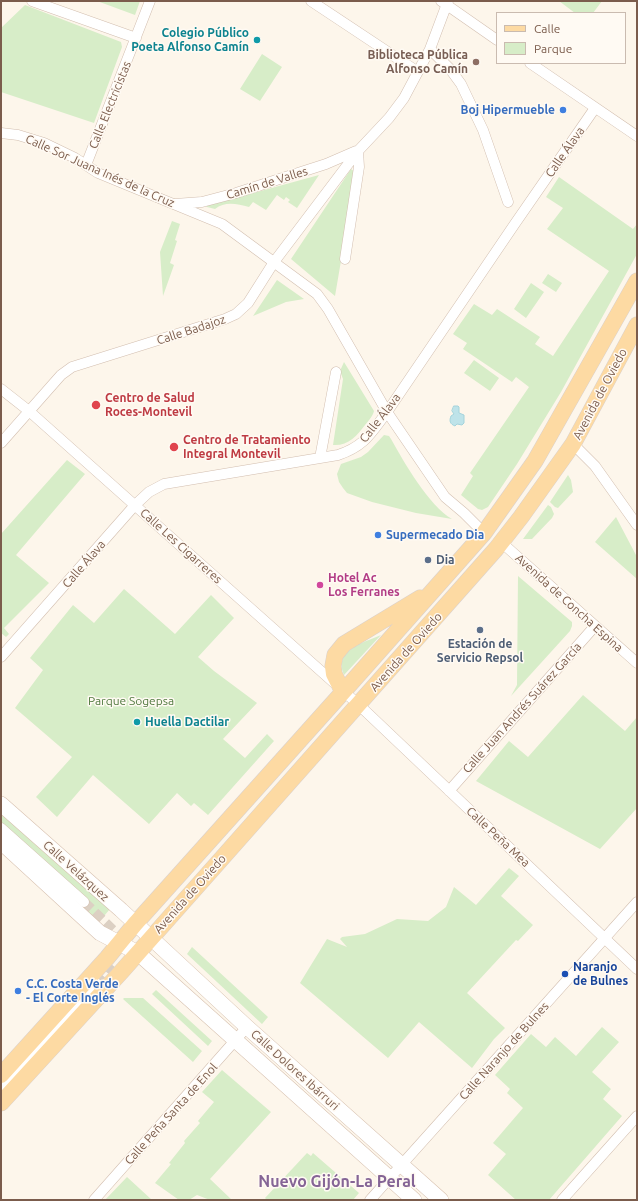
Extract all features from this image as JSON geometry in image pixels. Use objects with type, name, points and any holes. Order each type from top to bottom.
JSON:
[{"type":"main road","name":"Avenida de Oviedo","points":[[1,1075],[344,692],[484,533],[535,461],[637,281]]},
{"type":"main road","name":"Avenida de Oviedo","points":[[1,1103],[151,938],[484,564],[521,517],[573,444],[637,325]]},
{"type":"main road","name":"Avenida de Oviedo","points":[[344,692],[334,674],[333,666],[335,656],[344,644],[436,587]]},
{"type":"street","points":[[32,1],[136,38]]},
{"type":"street","name":"Calle Electricistas","points":[[86,165],[150,1]]},
{"type":"street","points":[[311,1],[418,72]]},
{"type":"street","points":[[445,2],[496,39]]},
{"type":"street","name":"Calle Badajoz","points":[[1,443],[61,375],[72,367],[225,319],[236,314],[248,303],[274,262],[358,150],[389,118],[404,98],[430,49],[445,2]]},
{"type":"street","points":[[430,49],[450,69],[461,84],[483,130],[508,202]]},
{"type":"street","points":[[531,64],[637,136]]},
{"type":"street","name":"Calle Álava","points":[[1,658],[135,505],[149,492],[164,484],[338,455],[357,447],[366,439],[387,412],[595,108]]},
{"type":"street","name":"Calle Sor Juana Inés de la Cruz","points":[[1,133],[18,135],[44,143],[75,158],[98,173],[222,224],[317,294],[328,309],[387,412]]},
{"type":"street","points":[[345,259],[359,167],[358,150]]},
{"type":"street","name":"Camín de Valles","points":[[174,204],[202,202],[236,193],[326,164],[358,150]]},
{"type":"street","points":[[320,458],[336,372]]},
{"type":"street","name":"Calle Les Cigarreres","points":[[1,389],[30,411],[359,705]]},
{"type":"street","points":[[387,412],[445,497],[484,533]]},
{"type":"street","points":[[573,444],[596,466],[637,525]]},
{"type":"street","name":"Avenida de Concha Espina","points":[[501,542],[637,663]]},
{"type":"street","name":"Calle Juan Andrés Suárez García","points":[[449,791],[595,626]]},
{"type":"street","name":"Calle Peña Mea","points":[[359,705],[637,969]]},
{"type":"street","name":"Calle Velázquez","points":[[1,804],[151,938]]},
{"type":"street","name":"Calle Velázquez","points":[[1,828],[84,902]]},
{"type":"street","points":[[1,842],[100,933],[121,942],[138,952]]},
{"type":"street","name":"Calle Naranjo de Bulnes","points":[[370,1200],[637,902]]},
{"type":"street","name":"Calle Dolores Ibárruri","points":[[151,938],[247,1027],[441,1200]]},
{"type":"street","name":"Calle Dolores Ibárruri","points":[[138,952],[414,1200]]},
{"type":"street","points":[[1,1092],[20,1068],[96,984]]},
{"type":"street","name":"Calle Peña Santa de Enol","points":[[94,1200],[247,1027]]},
{"type":"street","points":[[562,1200],[637,1116]]},
{"type":"green space","points":[[97,1],[140,1],[135,15]]},
{"type":"green space","points":[[559,1],[602,1],[594,12],[574,12]]},
{"type":"green space","points":[[25,5],[121,42],[122,47],[94,123],[1,92],[1,28]]},
{"type":"green space","points":[[262,54],[282,67],[260,101],[240,89]]},
{"type":"green space","points":[[351,169],[354,171],[355,179],[335,296],[291,259]]},
{"type":"green space","points":[[319,175],[297,208],[288,202],[290,200],[286,197],[284,200],[277,195],[266,210],[253,202],[249,207],[236,204],[227,204],[219,206],[215,209],[206,206]]},
{"type":"green space","points":[[559,177],[633,229],[637,224],[637,254],[561,392],[517,464],[488,507],[482,510],[478,509],[461,495],[473,476],[470,473],[529,387],[516,377],[512,382],[463,349],[467,343],[453,334],[474,304],[492,315],[497,309],[540,337],[535,344],[553,356],[609,271],[547,229],[563,208],[546,197]]},
{"type":"green space","points":[[172,221],[180,224],[175,240],[177,241],[170,263],[174,265],[163,296],[160,252]]},
{"type":"green space","points":[[548,274],[562,283],[556,292],[542,283]]},
{"type":"green space","points":[[277,280],[304,299],[286,302],[253,316]]},
{"type":"green space","points":[[531,283],[544,292],[526,318],[514,309]]},
{"type":"green space","points":[[474,360],[499,378],[490,391],[464,373]]},
{"type":"green space","points":[[344,362],[374,411],[373,415],[352,440],[343,444],[333,445],[343,379],[340,371]]},
{"type":"green space","points":[[384,435],[389,436],[426,494],[443,513],[452,519],[416,513],[372,502],[347,493],[339,482],[337,474],[341,464],[361,457],[368,452]]},
{"type":"green space","points":[[67,460],[85,474],[16,555],[49,583],[4,628],[9,634],[6,637],[1,633],[1,534]]},
{"type":"green space","points":[[568,475],[571,480],[573,492],[558,508],[555,507],[550,502]]},
{"type":"green space","points":[[548,505],[551,507],[554,514],[552,518],[532,539],[523,539]]},
{"type":"green space","points":[[616,517],[637,557],[637,579],[595,542]]},
{"type":"green space","points":[[518,576],[572,622],[572,626],[570,631],[511,696],[517,685]]},
{"type":"green space","name":"Parque Sogepsa","points":[[124,589],[175,634],[211,595],[234,618],[198,657],[214,671],[257,703],[223,739],[245,758],[267,734],[274,741],[208,815],[194,803],[191,806],[177,793],[149,824],[93,775],[57,817],[36,797],[72,757],[15,708],[43,670],[30,658],[73,605],[94,623]]},
{"type":"green space","points":[[381,635],[344,675],[342,666],[346,653],[358,645]]},
{"type":"green space","points":[[583,695],[625,731],[637,717],[637,808],[600,849],[476,781],[509,741],[528,757]]},
{"type":"green space","points":[[1,812],[110,909],[99,922],[81,907],[1,824]]},
{"type":"green space","points":[[509,868],[519,876],[501,896],[533,925],[518,941],[516,940],[467,993],[505,1028],[494,1039],[472,1068],[419,1022],[388,1058],[300,983],[327,939],[347,947],[340,939],[342,937],[365,934],[397,919],[428,921],[446,907],[454,887],[476,905]]},
{"type":"green space","points":[[192,947],[268,1017],[262,1024],[187,954]]},
{"type":"green space","points":[[156,990],[212,1041],[208,1046],[152,994]]},
{"type":"green space","points":[[143,998],[202,1051],[193,1062],[123,999]]},
{"type":"green space","points":[[602,1027],[619,1042],[592,1072],[611,1089],[603,1099],[622,1116],[549,1200],[516,1200],[488,1175],[506,1154],[493,1143],[523,1108],[507,1093],[510,1089],[495,1075],[531,1034],[546,1047],[555,1037],[576,1056]]},
{"type":"green space","points":[[222,1070],[271,1112],[210,1179],[232,1200],[210,1200],[197,1195],[189,1200],[179,1200],[155,1183],[171,1164],[169,1163],[185,1143],[184,1141],[200,1123],[198,1121],[214,1102],[202,1092]]},
{"type":"green space","points":[[307,1153],[311,1156],[313,1153],[359,1193],[353,1200],[267,1200],[265,1198]]},
{"type":"green space","points":[[127,1177],[152,1200],[105,1200]]},
{"type":"water","points":[[454,406],[458,406],[459,413],[464,415],[464,423],[462,425],[457,424],[455,426],[450,422],[451,416],[454,414],[452,411]]},
{"type":"tunnel","points":[[84,902],[117,934],[119,945]]},
{"type":"tunnel","points":[[96,983],[111,964]]},
{"type":"place","name":"Colegio Público Poeta Alfonso Camín","points":[[257,40]]},
{"type":"place","name":"Biblioteca Pública Alfonso Camín","points":[[476,62]]},
{"type":"place","name":"Boj Hipermueble","points":[[563,110]]},
{"type":"place","name":"Centro de Salud Roces-Montevil","points":[[96,405]]},
{"type":"place","name":"Centro de Tratamiento Integral Montevil","points":[[174,447]]},
{"type":"place","name":"Supermecado Dia","points":[[378,535]]},
{"type":"place","name":"Dia","points":[[428,560]]},
{"type":"place","name":"Hotel Ac Los Ferranes","points":[[320,585]]},
{"type":"place","name":"Estación de Servicio Repsol","points":[[480,630]]},
{"type":"place","name":"Huella Dactilar","points":[[137,722]]},
{"type":"place","name":"Naranjo de Bulnes","points":[[565,974]]},
{"type":"place","name":"C.C. Costa Verde - El Corte Inglés","points":[[18,991]]},
{"type":"district","name":"Nuevo Gijón-La Peral","points":[[337,1182]]}]
